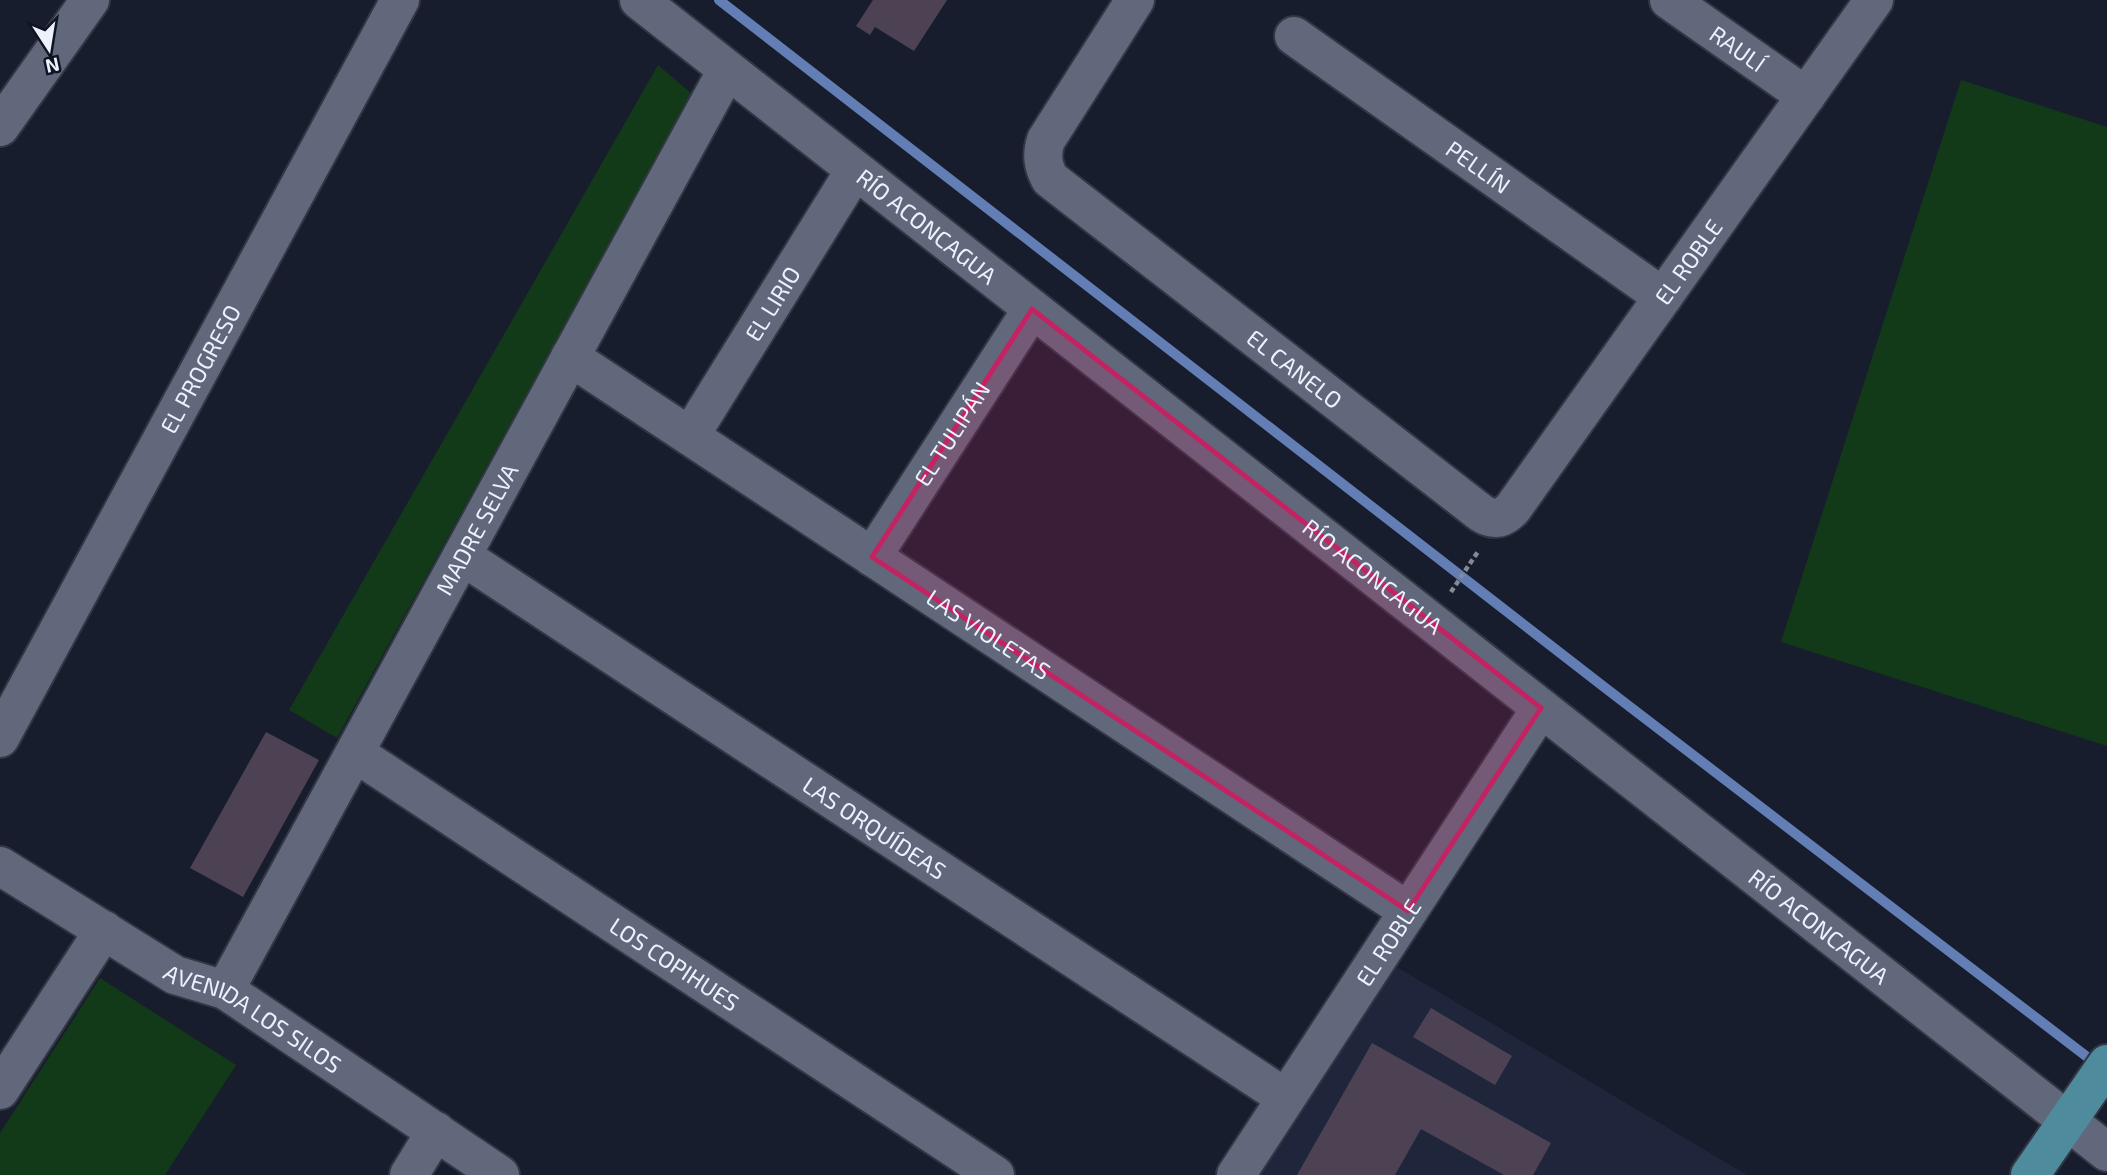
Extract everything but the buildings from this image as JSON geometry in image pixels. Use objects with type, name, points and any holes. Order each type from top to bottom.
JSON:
[{"type":"main road","points":[[2030,1175],[2100,1074]]},
{"type":"street","points":[[0,127],[90,0]]},
{"type":"street","name":"EL PROGRESO","points":[[0,738],[400,0]]},
{"type":"street","name":"RÍO ACONCAGUA","points":[[639,0],[2107,1152]]},
{"type":"street","name":"EL CANELO","points":[[1135,0],[1051,132],[1043,150],[1045,170],[1050,179],[1481,513],[1489,518],[1499,519]]},
{"type":"street","name":"RAULÍ","points":[[1670,0],[1806,96]]},
{"type":"street","name":"EL ROBLE","points":[[1499,519],[1514,508],[1874,0]]},
{"type":"street","name":"PELLÍN","points":[[1294,36],[1663,297]]},
{"type":"street","name":"MADRE SELVA","points":[[225,990],[727,70]]},
{"type":"street","name":"EL LIRIO","points":[[690,436],[855,170]]},
{"type":"street","name":"EL TULIPÁN","points":[[872,556],[1032,309]]},
{"type":"street","name":"LAS VIOLETAS","points":[[570,357],[1408,911]]},
{"type":"street","name":"LAS ORQUÍDEAS","points":[[462,556],[1286,1098]]},
{"type":"street","name":"EL ROBLE","points":[[1236,1175],[1541,708]]},
{"type":"street","name":"LOS COPIHUES","points":[[355,752],[995,1175]]},
{"type":"street","name":"AVENIDA LOS SILOS","points":[[0,866],[175,975],[225,990],[500,1175]]},
{"type":"street","points":[[0,1090],[104,930]]},
{"type":"street","points":[[409,1175],[436,1132]]},
{"type":"path","points":[[1448,596],[1472,562]]},
{"type":"highlighted area","points":[[1032,309],[1541,708],[1408,911],[872,557]]},
{"type":"shaded area","points":[[1390,963],[1747,1175],[1261,1175]]},
{"type":"green space","points":[[658,65],[692,94],[337,738],[289,710]]},
{"type":"green space","points":[[1961,80],[2107,127],[2107,746],[1781,642]]},
{"type":"green space","points":[[100,978],[236,1065],[165,1175],[0,1175],[0,1133]]},
{"type":"waterway","points":[[719,0],[1608,690],[2099,1066]]}]
